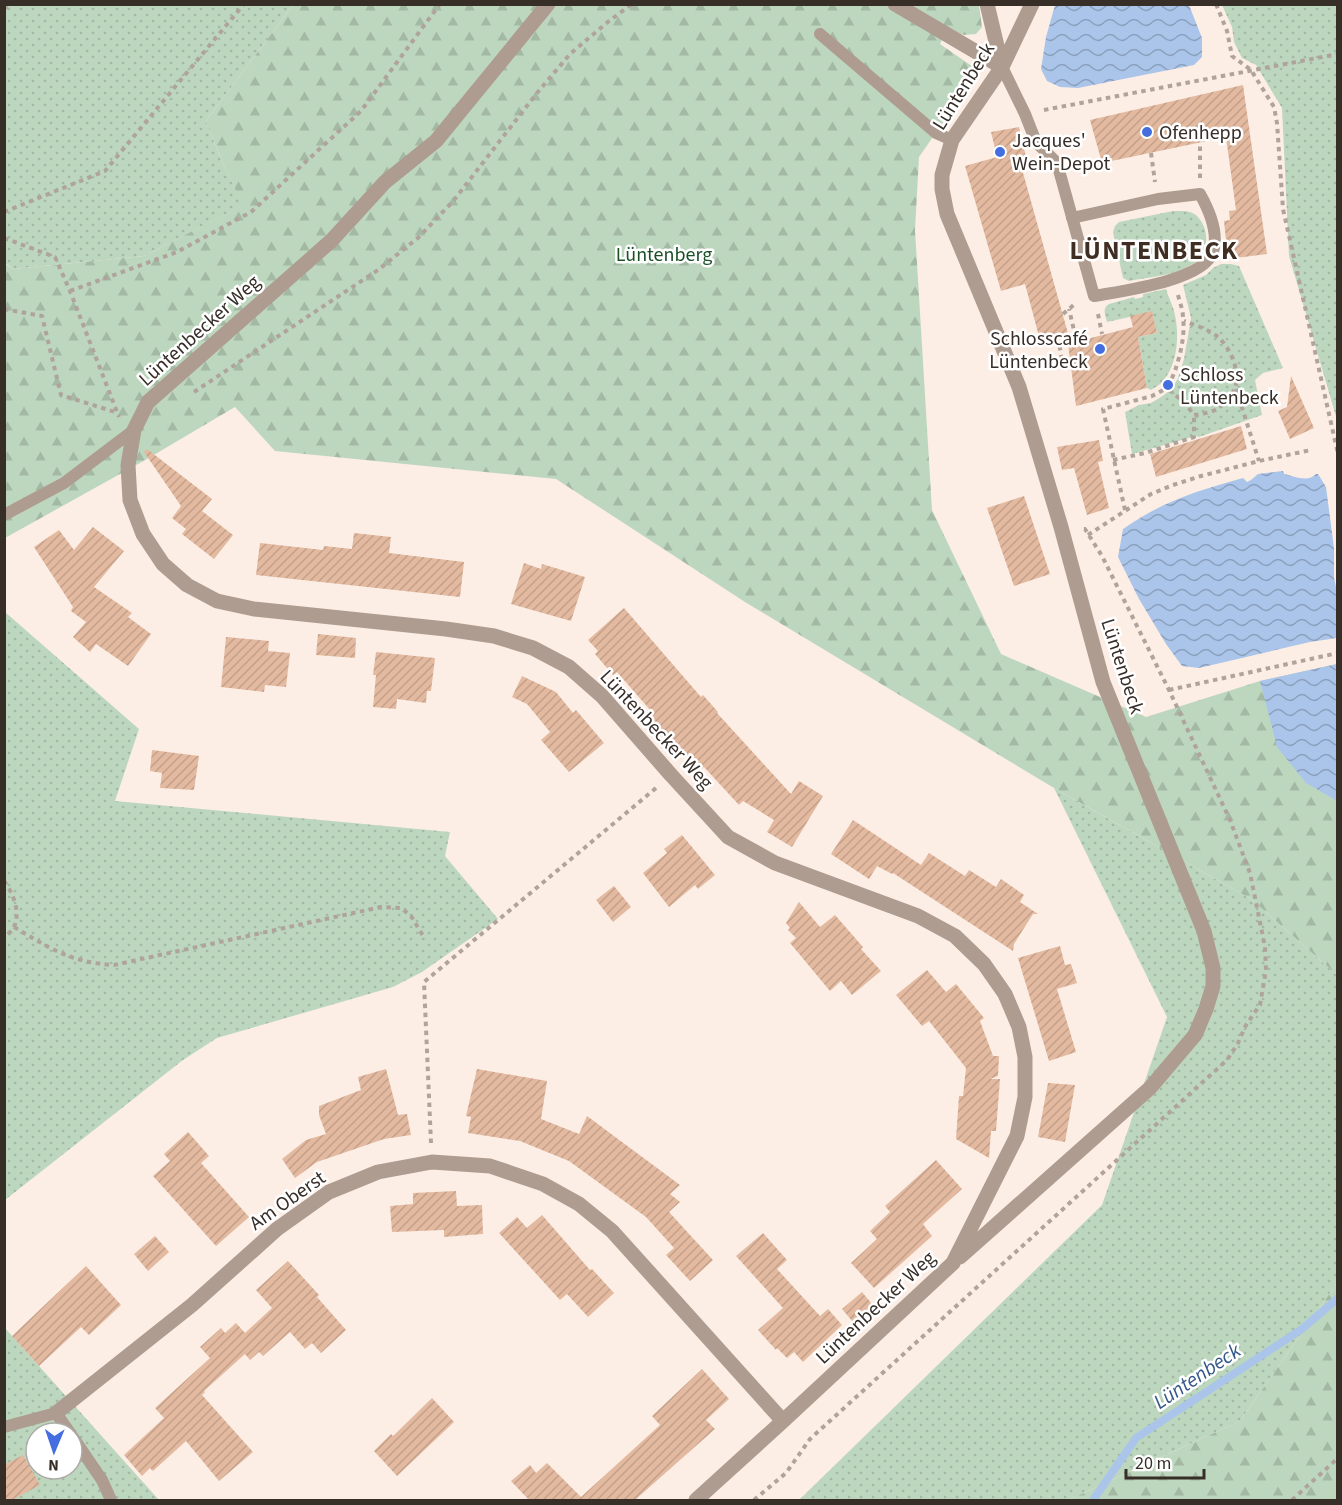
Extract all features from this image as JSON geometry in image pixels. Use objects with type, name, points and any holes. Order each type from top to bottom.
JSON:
[{"type":"street","name":"Lüntenbecker Weg","points":[[548,4],[436,141],[386,182],[331,241],[148,402],[134,430],[128,465],[130,500],[143,534],[164,564],[187,585],[217,601],[254,609],[484,634],[533,648],[569,667],[602,696],[728,837],[775,863],[918,916],[955,936],[984,964],[1005,994],[1019,1027],[1025,1057],[1025,1097],[1017,1136],[953,1263],[696,1500]]},
{"type":"street","points":[[895,4],[1002,67]]},
{"type":"street","points":[[987,4],[1002,67]]},
{"type":"street","name":"Lüntenbeck","points":[[953,1263],[1150,1088],[1195,1035],[1213,986],[1213,968],[1204,931],[1103,682],[1061,527],[1019,387],[947,214],[942,189],[942,175],[952,140],[1002,67],[1032,4]]},
{"type":"street","name":"Am Oberst","points":[[56,1413],[192,1305],[278,1229],[329,1192],[378,1172],[432,1162],[490,1166],[543,1184],[579,1204],[612,1231],[783,1421]]},
{"type":"lane","points":[[820,34],[936,133],[952,140]]},
{"type":"lane","points":[[1002,67],[1036,142],[1058,163],[1072,218],[1094,296],[1173,280],[1199,268],[1213,253],[1214,234],[1210,212],[1200,194],[1158,200],[1072,218]]},
{"type":"lane","points":[[4,515],[64,483],[134,430]]},
{"type":"lane","points":[[4,1427],[56,1413],[62,1421]]},
{"type":"lane","points":[[84,1453],[102,1480],[111,1500]]},
{"type":"path","points":[[4,9],[12,4]]},
{"type":"path","points":[[4,212],[105,171],[244,4]]},
{"type":"path","points":[[70,291],[177,252],[250,212],[361,111],[440,4]]},
{"type":"path","points":[[190,394],[378,270],[419,237],[454,200],[570,54],[632,4]]},
{"type":"path","points":[[1215,4],[1227,31],[1232,56],[1251,70],[1274,107],[1283,209],[1338,454]]},
{"type":"path","points":[[1025,114],[1338,54]]},
{"type":"path","points":[[1200,142],[1200,194]]},
{"type":"path","points":[[1151,153],[1158,200]]},
{"type":"path","points":[[4,238],[55,257],[116,412],[122,424],[134,430]]},
{"type":"path","points":[[1125,510],[1103,409],[1152,396],[1167,388],[1172,380],[1184,321],[1173,280]]},
{"type":"path","points":[[4,309],[42,316],[61,395],[116,412]]},
{"type":"path","points":[[1052,368],[1063,366],[1059,343],[1076,339],[1069,309]]},
{"type":"path","points":[[1184,321],[1203,328],[1217,337],[1227,348],[1234,361],[1235,388],[1259,461]]},
{"type":"path","points":[[1113,460],[1145,453],[1194,437],[1194,415],[1185,403],[1167,388]]},
{"type":"path","points":[[1194,415],[1216,409],[1226,401],[1235,388]]},
{"type":"path","points":[[1088,535],[1125,510],[1173,485],[1259,461],[1311,450]]},
{"type":"path","points":[[754,1500],[786,1473],[810,1439],[1227,1060],[1260,1005],[1266,970],[1265,947],[1250,873],[1230,820],[1169,690],[1102,556],[1085,530],[1061,527]]},
{"type":"path","points":[[1169,690],[1338,653]]},
{"type":"path","points":[[432,1162],[424,982],[671,775]]},
{"type":"path","points":[[4,881],[11,889],[17,911],[14,927],[4,938]]},
{"type":"path","points":[[14,927],[55,951],[77,960],[114,965],[381,907],[400,908],[411,916],[425,939]]},
{"type":"path","points":[[1292,1500],[1338,1458]]},
{"type":"green space","points":[[4,5],[293,5],[206,121],[223,164],[244,205],[144,256],[13,269],[5,263]]},
{"type":"green space","name":"Lüntenberg","points":[[293,5],[979,5],[982,27],[976,34],[964,35],[947,29],[940,44],[979,71],[919,157],[915,230],[932,510],[1001,654],[1146,717],[1260,681],[1337,664],[1337,975],[1251,899],[1054,788],[745,602],[556,479],[275,451],[235,407],[5,538],[4,263],[13,269],[144,256],[243,205],[206,121]]},
{"type":"green space","points":[[1222,5],[1337,5],[1337,420],[1289,256],[1282,108],[1256,65],[1242,58],[1234,42],[1232,27]]},
{"type":"green space","points":[[1173,211],[1191,212],[1201,221],[1206,241],[1198,260],[1170,274],[1129,281],[1123,278],[1113,232],[1115,226],[1119,222]]},
{"type":"green space","points":[[1221,264],[1239,266],[1283,368],[1263,373],[1255,380],[1262,415],[1199,437],[1132,454],[1125,412],[1139,405],[1151,403],[1172,389],[1184,359],[1191,318],[1183,285],[1206,275]]},
{"type":"green space","points":[[1166,289],[1176,320],[1175,357],[1168,374],[1151,390],[1147,388],[1138,337],[1157,333],[1152,312],[1107,322],[1105,310],[1109,304],[1134,297],[1135,299],[1143,297],[1143,294]]},
{"type":"green space","points":[[5,612],[139,729],[115,801],[450,832],[445,856],[498,919],[422,972],[393,987],[217,1038],[183,1060],[5,1200]]},
{"type":"green space","points":[[1054,788],[1251,899],[1337,975],[1337,1283],[1240,1421],[1068,1500],[799,1500],[1102,1205],[1167,1017]]},
{"type":"green space","points":[[1337,1283],[1337,1500],[1068,1500],[1240,1421]]},
{"type":"green space","points":[[5,1328],[159,1500],[5,1500]]},
{"type":"water","points":[[1055,5],[1189,5],[1202,38],[1202,57],[1194,65],[1078,88],[1060,87],[1047,81],[1041,69],[1046,37]]},
{"type":"water","points":[[1283,471],[1284,474],[1301,478],[1309,478],[1318,474],[1326,487],[1334,548],[1334,578],[1338,596],[1337,638],[1310,642],[1199,668],[1182,666],[1139,599],[1118,557],[1123,529],[1152,511],[1195,492],[1243,478],[1247,482],[1258,474]]},
{"type":"water","points":[[1338,664],[1337,801],[1306,783],[1277,747],[1260,681]]},
{"type":"building","points":[[1243,85],[1267,254],[1228,259],[1224,221],[1230,220],[1229,211],[1236,210],[1226,137],[1102,163],[1090,120]]},
{"type":"building","points":[[1019,127],[1027,161],[1020,162],[1069,337],[1041,344],[1025,284],[1001,291],[965,166],[997,157],[991,132]]},
{"type":"building","points":[[1152,311],[1157,333],[1138,337],[1147,388],[1076,406],[1068,344],[1133,327],[1130,316]]},
{"type":"building","points":[[1291,376],[1314,428],[1290,439],[1278,411],[1287,407]]},
{"type":"building","points":[[1241,426],[1247,449],[1156,477],[1150,454]]},
{"type":"building","points":[[1099,440],[1103,461],[1098,462],[1109,508],[1087,515],[1074,468],[1062,470],[1057,447]]},
{"type":"building","points":[[147,449],[212,499],[202,511],[233,535],[214,559],[182,534],[186,529],[172,518],[181,506],[144,452]]},
{"type":"building","points":[[1024,496],[1050,574],[1014,586],[987,508]]},
{"type":"building","points":[[93,527],[124,551],[94,587],[132,613],[128,617],[151,634],[128,666],[96,644],[90,652],[73,637],[86,622],[71,611],[73,607],[34,547],[59,530],[74,550]]},
{"type":"building","points":[[354,533],[391,537],[389,553],[464,562],[460,597],[256,575],[260,543],[323,550],[324,546],[352,549]]},
{"type":"building","points":[[524,563],[541,569],[542,564],[585,577],[571,621],[511,604]]},
{"type":"building","points":[[624,608],[701,697],[703,695],[791,794],[799,781],[823,796],[792,847],[767,832],[774,820],[743,801],[739,805],[704,767],[699,771],[679,748],[677,750],[646,715],[651,711],[617,672],[613,675],[595,654],[598,651],[588,640]]},
{"type":"building","points":[[318,634],[356,638],[355,658],[316,655]]},
{"type":"building","points":[[226,637],[269,641],[268,651],[290,653],[286,687],[265,685],[264,692],[221,687]]},
{"type":"building","points":[[376,652],[435,658],[431,691],[427,691],[426,703],[397,699],[396,709],[373,707]]},
{"type":"building","points":[[522,676],[556,692],[573,713],[576,710],[604,743],[569,772],[541,740],[550,732],[527,704],[512,697]]},
{"type":"building","points":[[152,750],[199,756],[194,790],[160,788],[162,773],[150,771]]},
{"type":"building","points":[[853,820],[921,865],[929,853],[965,876],[969,870],[996,887],[1001,879],[1024,895],[1020,902],[1038,914],[1033,914],[1014,944],[1013,951],[893,873],[877,866],[869,879],[831,854]]},
{"type":"building","points":[[682,835],[715,875],[698,889],[695,885],[669,907],[643,873],[667,853],[664,849]]},
{"type":"building","points":[[614,886],[631,907],[613,922],[596,900]]},
{"type":"building","points":[[799,902],[820,927],[835,915],[881,971],[852,995],[841,981],[830,991],[790,943],[796,938],[788,930],[790,928],[786,923]]},
{"type":"building","points":[[1060,946],[1065,965],[1071,964],[1077,983],[1057,989],[1076,1052],[1049,1061],[1018,958]]},
{"type":"building","points":[[927,970],[946,992],[956,984],[984,1018],[980,1021],[993,1056],[999,1056],[998,1076],[990,1079],[1000,1079],[996,1131],[991,1131],[989,1158],[956,1139],[959,1096],[963,1096],[966,1068],[929,1021],[922,1026],[896,995]]},
{"type":"building","points":[[386,1069],[398,1115],[407,1114],[411,1135],[384,1139],[317,1162],[295,1178],[282,1159],[306,1140],[326,1134],[319,1115],[319,1106],[361,1090],[358,1077]]},
{"type":"building","points":[[477,1069],[547,1081],[541,1119],[579,1134],[587,1116],[680,1185],[670,1194],[680,1202],[669,1212],[713,1260],[690,1281],[666,1255],[674,1248],[646,1217],[569,1161],[520,1141],[468,1133],[471,1117],[466,1116]]},
{"type":"building","points":[[1048,1083],[1075,1085],[1065,1142],[1038,1137]]},
{"type":"building","points":[[188,1132],[209,1156],[201,1163],[249,1217],[216,1246],[153,1176],[170,1161],[164,1154]]},
{"type":"building","points":[[936,1160],[962,1189],[923,1224],[932,1236],[874,1288],[851,1263],[877,1239],[870,1231],[890,1212],[885,1206]]},
{"type":"building","points":[[456,1191],[457,1206],[482,1205],[483,1234],[444,1237],[444,1230],[392,1232],[390,1206],[413,1204],[413,1193]]},
{"type":"building","points":[[542,1215],[590,1270],[592,1269],[614,1293],[588,1317],[567,1294],[560,1300],[499,1233],[517,1217],[527,1228]]},
{"type":"building","points":[[763,1233],[787,1260],[777,1269],[820,1316],[828,1309],[842,1325],[803,1362],[794,1352],[787,1358],[777,1348],[776,1350],[758,1330],[783,1308],[736,1256]]},
{"type":"building","points":[[155,1236],[169,1252],[148,1271],[134,1254]]},
{"type":"building","points":[[288,1261],[319,1295],[317,1297],[346,1330],[321,1353],[312,1343],[305,1349],[290,1332],[263,1356],[259,1352],[250,1360],[245,1354],[204,1391],[202,1395],[253,1452],[219,1481],[186,1441],[153,1471],[150,1468],[142,1476],[124,1455],[164,1418],[155,1408],[210,1358],[200,1347],[221,1328],[225,1333],[236,1323],[245,1333],[272,1308],[256,1290]]},
{"type":"building","points":[[86,1266],[121,1305],[89,1335],[81,1327],[39,1366],[12,1336]]},
{"type":"building","points":[[862,1292],[877,1310],[858,1328],[842,1309]]},
{"type":"building","points":[[702,1369],[729,1399],[706,1420],[715,1429],[635,1500],[529,1500],[511,1481],[530,1465],[536,1473],[547,1463],[581,1497],[660,1425],[652,1416]]},
{"type":"building","points":[[432,1398],[454,1422],[397,1476],[374,1451]]},
{"type":"building","points":[[23,1455],[24,1481],[38,1481],[40,1485],[12,1500],[4,1500],[4,1465]]},
{"type":"waterway","name":"Lüntenbeck","points":[[1093,1500],[1136,1438],[1302,1329],[1338,1298]]},
{"type":"place","name":"Ofenhepp","points":[[1147,132]]},
{"type":"place","name":"Jacques' Wein-Depot","points":[[1000,152]]},
{"type":"place","name":"Schlosscafé Lüntenbeck","points":[[1100,349]]},
{"type":"place","name":"Schloss Lüntenbeck","points":[[1168,385]]},
{"type":"district","name":"LÜNTENBECK","points":[[1154,250]]}]
